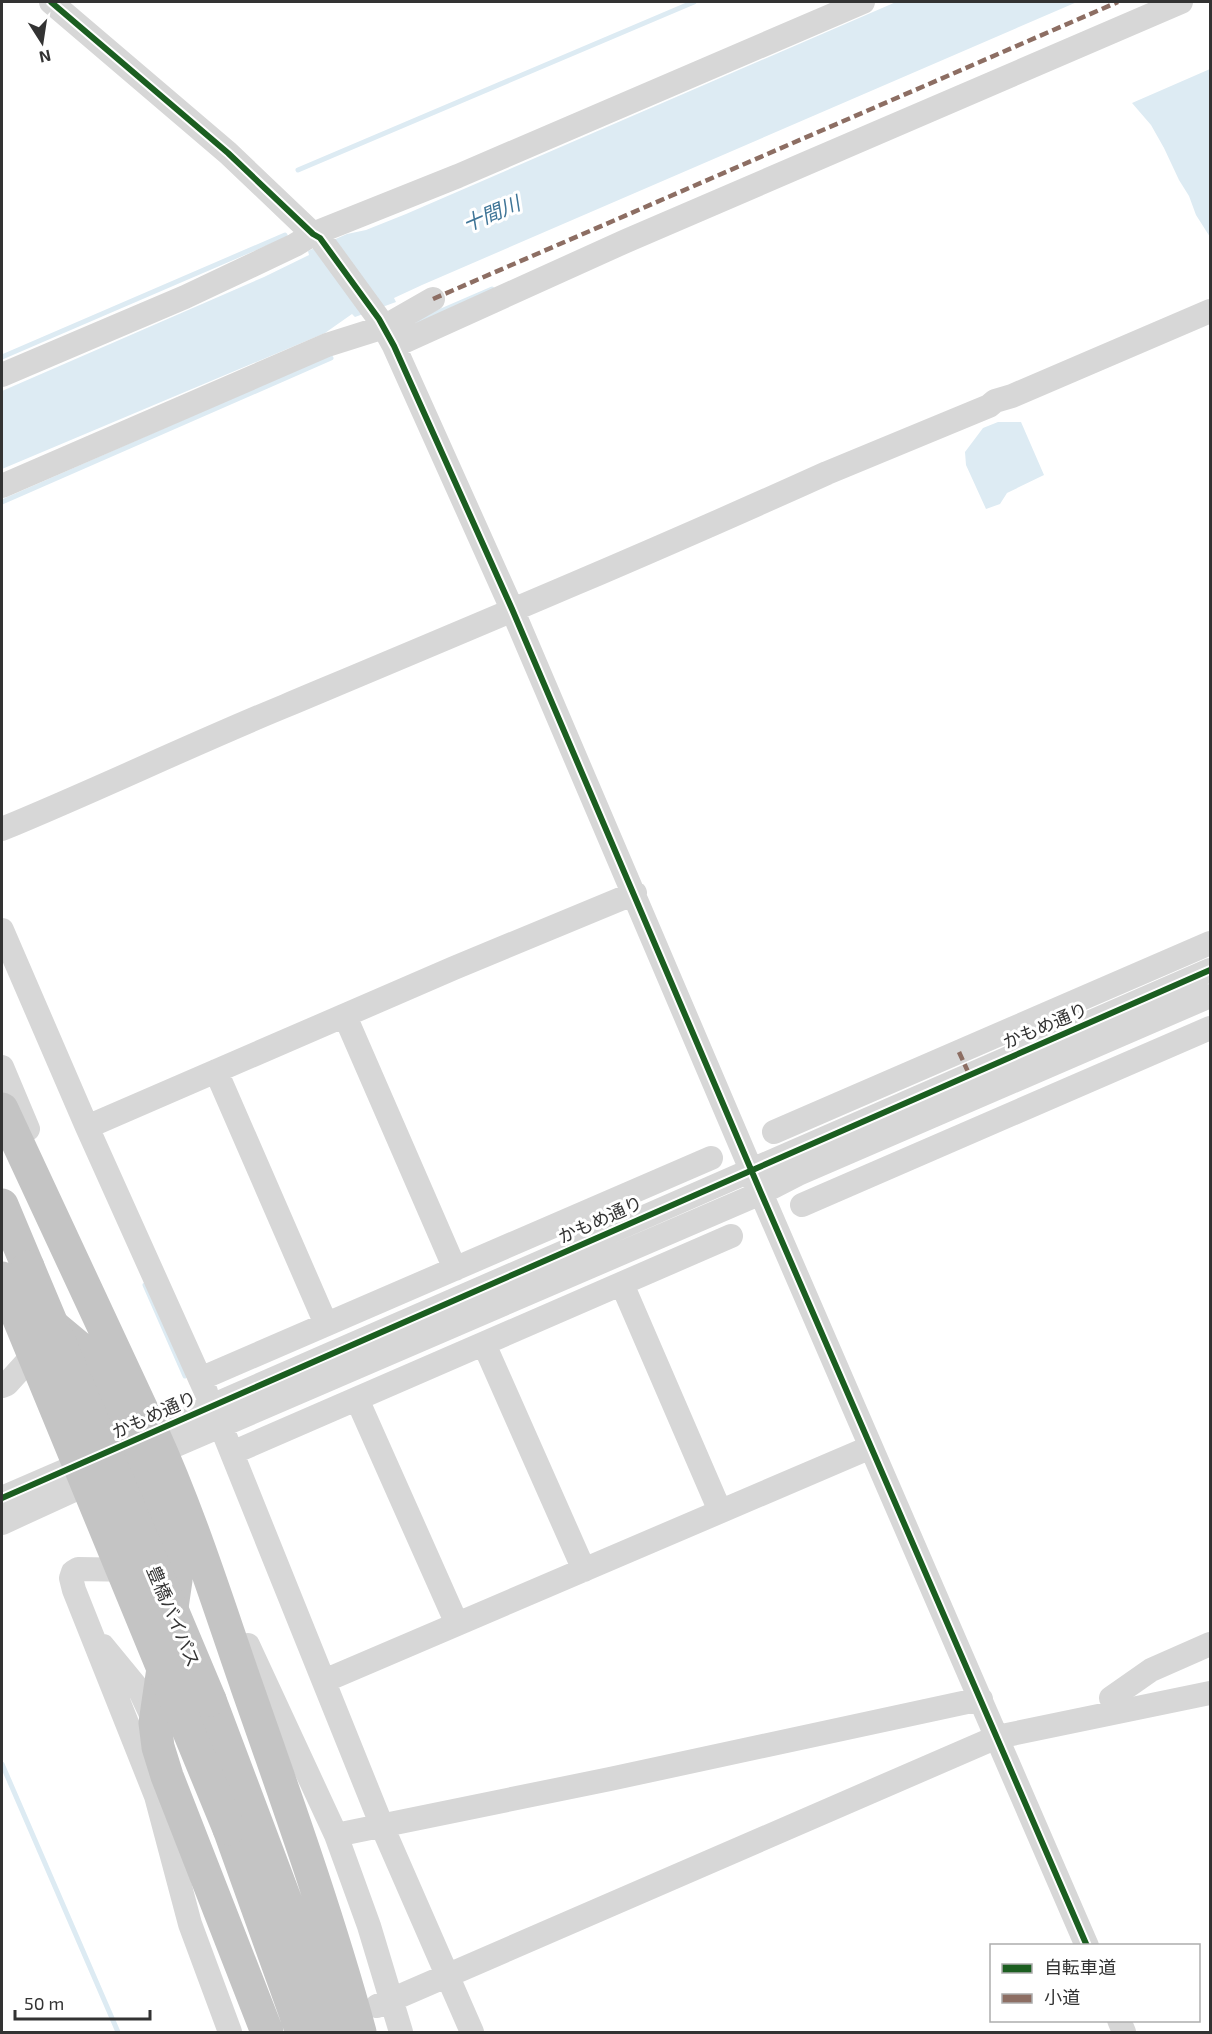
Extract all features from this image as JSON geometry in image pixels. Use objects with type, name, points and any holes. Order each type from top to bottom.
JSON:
[{"type":"highway","points":[[2,1109],[59,1234],[145,1446],[212,1588],[312,1872],[376,2013]]},
{"type":"highway","name":"豊橋バイパス","points":[[2,1205],[15,1272],[229,1829],[302,2032]]},
{"type":"highway","name":"豊橋バイパス","points":[[15,1272],[210,1700],[319,1989],[333,2032]]},
{"type":"highway","points":[[2,1286],[82,1350],[94,1365],[145,1446],[176,1561],[176,1580],[155,1723],[158,1747],[167,1776],[267,2032]]},
{"type":"street","points":[[51,2],[228,153],[316,236],[385,331],[512,609],[761,1193],[1086,1944]]},
{"type":"street","points":[[2,375],[185,297],[295,245],[862,2]]},
{"type":"street","points":[[2,486],[327,345],[385,331],[626,241],[1181,2]]},
{"type":"street","points":[[385,331],[433,299]]},
{"type":"street","points":[[2,829],[568,587],[827,473],[1210,311]]},
{"type":"street","points":[[87,1127],[635,893]]},
{"type":"street","points":[[2,930],[216,1416],[443,1978],[472,2032]]},
{"type":"street","points":[[774,1132],[1210,943]]},
{"type":"street","name":"かもめ通り","points":[[216,1416],[530,1266],[1210,969]]},
{"type":"street","name":"かもめ通り","points":[[2,1498],[145,1446],[538,1290],[761,1193],[798,1174],[1210,996]]},
{"type":"street","points":[[345,1016],[455,1269]]},
{"type":"street","points":[[802,1205],[1210,1028]]},
{"type":"street","points":[[2,1067],[53,1187],[58,1207],[59,1234]]},
{"type":"street","points":[[216,1071],[326,1324]]},
{"type":"street","points":[[200,1379],[711,1158]]},
{"type":"street","points":[[232,1454],[731,1236]]},
{"type":"street","points":[[519,1241],[530,1266]]},
{"type":"street","points":[[622,1284],[720,1511]]},
{"type":"street","points":[[538,1290],[549,1316]]},
{"type":"street","points":[[2,1386],[7,1384],[57,1329]]},
{"type":"street","points":[[484,1344],[584,1570]]},
{"type":"street","points":[[357,1399],[457,1624]]},
{"type":"street","name":"かもめ通り","points":[[2,1523],[145,1446]]},
{"type":"street","points":[[324,1682],[871,1447]]},
{"type":"street","points":[[176,1561],[163,1568],[78,1569],[73,1572],[71,1578],[156,1796],[189,1924],[230,2032]]},
{"type":"street","points":[[212,1588],[228,1601],[261,1678],[336,1834],[369,1926],[376,2013],[401,2032]]},
{"type":"street","points":[[91,1632],[140,1691],[155,1723]]},
{"type":"street","points":[[1111,1698],[1151,1670],[1210,1644]]},
{"type":"street","points":[[997,1737],[1016,1718],[1210,1676]]},
{"type":"street","points":[[376,2013],[443,1978],[997,1737],[1210,1693]]},
{"type":"street","points":[[336,1834],[981,1699]]},
{"type":"water","name":"十間川","points":[[896,2],[1077,2],[422,285],[394,298],[396,302],[355,317],[352,314],[325,333],[2,469],[2,391],[264,277],[309,255],[308,251],[347,234],[366,230],[406,214]]},
{"type":"water","points":[[1210,69],[1210,237],[1196,215],[1189,196],[1151,125],[1132,103]]},
{"type":"water","points":[[998,422],[1021,422],[1044,475],[1007,493],[1000,504],[986,509],[966,465],[965,452],[983,428]]},
{"type":"waterway","points":[[298,170],[694,2]]},
{"type":"waterway","points":[[2,357],[285,235]]},
{"type":"waterway","points":[[418,321],[492,289]]},
{"type":"waterway","points":[[2,502],[331,358]]},
{"type":"waterway","points":[[145,1285],[185,1376]]},
{"type":"waterway","points":[[2,1764],[118,2032]]},
{"type":"marked path","points":[[433,299],[1118,2]]},
{"type":"marked path","points":[[959,1052],[969,1074]]},
{"type":"cycle path","points":[[51,2],[228,153],[313,234],[320,238],[379,319],[394,346],[512,609],[761,1193],[1086,1944]]},
{"type":"cycle path","points":[[2,1498],[1210,970]]}]
